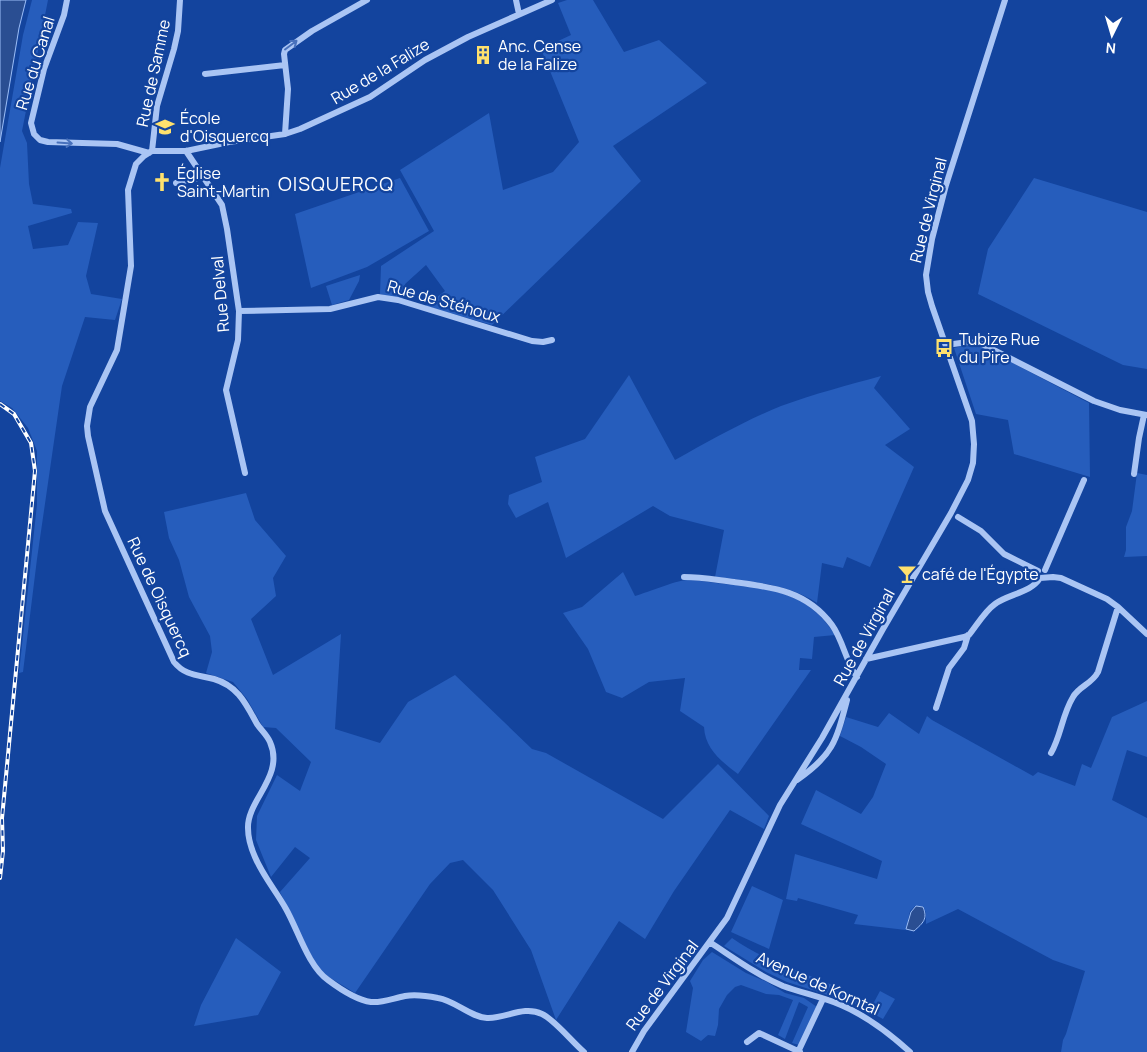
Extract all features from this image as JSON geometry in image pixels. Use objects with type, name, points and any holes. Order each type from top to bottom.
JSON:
[{"type":"street","name":"Rue du Canal","points":[[67,0],[64,16],[44,69],[31,123],[34,134],[40,140],[48,142],[117,144],[150,152],[186,151]]},
{"type":"street","name":"Rue de Samme","points":[[150,152],[157,106],[178,31],[180,0]]},
{"type":"street","points":[[285,134],[288,89],[284,52],[312,31],[368,0]]},
{"type":"street","points":[[516,0],[519,14]]},
{"type":"street","name":"Rue de la Falize","points":[[186,151],[229,142],[285,134],[370,97],[410,70],[468,36],[552,0]]},
{"type":"street","name":"Rue de Virginal","points":[[632,1052],[644,1031],[711,943],[735,903],[780,805],[858,677],[968,480],[973,464],[974,441],[972,421],[928,292],[926,275],[929,252],[946,185],[1005,0]]},
{"type":"street","points":[[205,74],[285,65]]},
{"type":"street","name":"Rue Delval","points":[[186,151],[222,205],[227,229],[239,311],[238,340],[226,390],[245,473]]},
{"type":"street","name":"Rue de Oisquercq","points":[[150,152],[136,164],[128,190],[132,253],[125,306],[116,354],[90,407],[87,426],[88,436],[105,510],[174,662],[185,673],[215,679],[235,690],[242,697],[258,726],[269,741],[272,749],[270,775],[250,816],[248,827],[254,855],[260,869],[287,910],[316,968],[327,980],[346,992],[370,1002],[416,995],[439,998],[485,1018],[496,1018],[522,1011],[533,1011],[544,1015],[584,1052]]},
{"type":"street","points":[[176,183],[202,177]]},
{"type":"street","name":"Rue de Stéhoux","points":[[239,311],[330,309],[368,298],[381,297],[532,341],[543,342],[552,340]]},
{"type":"street","points":[[946,345],[963,342],[982,344],[1094,401],[1120,410],[1146,415],[1138,438],[1134,474]]},
{"type":"street","points":[[936,708],[949,668],[964,648],[968,635],[995,604],[1041,576],[1084,480]]},
{"type":"street","points":[[958,517],[981,531],[1004,554],[1041,576],[1061,578],[1107,599],[1147,634]]},
{"type":"street","points":[[684,577],[776,588],[798,595],[818,610],[832,626],[844,646],[853,672],[858,677]]},
{"type":"street","points":[[1051,753],[1058,741],[1074,694],[1095,679],[1118,607]]},
{"type":"street","points":[[866,660],[968,635]]},
{"type":"street","points":[[794,782],[826,756],[834,743],[849,691]]},
{"type":"street","name":"Avenue de Korntal","points":[[711,943],[762,976],[782,986],[857,1012],[882,1027],[910,1052]]},
{"type":"street","points":[[747,1042],[759,1033],[799,1052],[824,999]]},
{"type":"shaded area","points":[[0,0],[26,0],[19,28],[0,142]]},
{"type":"shaded area","points":[[32,0],[48,0],[22,131],[27,143],[29,184],[33,204],[71,209],[72,213],[28,226],[33,249],[68,245],[78,222],[98,223],[86,276],[91,294],[122,299],[115,320],[85,317],[62,386],[23,672],[19,673],[37,504],[37,451],[28,428],[12,408],[0,401],[0,168],[23,35]]},
{"type":"shaded area","points":[[567,0],[593,0],[624,52],[659,40],[707,83],[613,146],[641,181],[492,325],[425,306],[445,291],[426,265],[405,284],[403,300],[380,294],[381,266],[434,231],[400,170],[489,113],[503,190],[553,172],[579,142],[541,49],[571,35],[558,3]]},
{"type":"shaded area","points":[[400,178],[429,231],[367,267],[311,288],[295,214]]},
{"type":"shaded area","points":[[1034,178],[1147,212],[1147,369],[1123,365],[978,294],[988,249]]},
{"type":"shaded area","points":[[360,275],[359,281],[349,300],[332,305],[326,286]]},
{"type":"shaded area","points":[[962,346],[982,347],[1089,403],[1090,477],[1014,454],[1008,420],[976,414],[954,348]]},
{"type":"shaded area","points":[[629,375],[675,460],[740,425],[781,406],[881,376],[874,388],[910,429],[885,445],[914,467],[870,567],[847,557],[843,568],[822,563],[817,603],[805,596],[781,587],[715,577],[724,530],[670,516],[653,506],[566,558],[548,502],[516,518],[508,504],[509,495],[542,482],[535,457],[585,439]]},
{"type":"shaded area","points":[[1137,473],[1147,475],[1147,556],[1124,557],[1126,550],[1126,527],[1132,511]]},
{"type":"shaded area","points":[[246,493],[255,520],[286,556],[273,578],[276,596],[251,619],[273,675],[341,634],[335,729],[380,743],[408,702],[455,675],[532,749],[546,753],[663,819],[718,764],[769,816],[764,829],[730,810],[674,891],[645,939],[619,921],[556,1020],[531,950],[493,890],[463,860],[450,863],[430,884],[355,993],[319,971],[280,892],[310,858],[295,847],[271,877],[256,840],[257,816],[277,775],[300,791],[311,762],[276,728],[263,727],[247,699],[233,682],[206,673],[212,652],[210,636],[189,597],[179,560],[169,538],[164,512]]},
{"type":"shaded area","points":[[623,572],[635,596],[687,580],[758,588],[788,595],[801,601],[813,610],[835,635],[814,637],[812,659],[800,658],[799,670],[811,670],[738,774],[715,754],[707,742],[704,727],[680,711],[685,678],[649,682],[622,698],[606,692],[588,649],[563,613],[582,607]]},
{"type":"shaded area","points":[[1147,701],[1147,757],[1127,750],[1112,800],[1147,818],[1147,1052],[1061,1052],[1085,971],[1053,960],[958,909],[926,924],[926,913],[923,906],[915,906],[910,911],[906,930],[854,924],[858,915],[798,898],[797,901],[786,899],[795,854],[877,879],[882,861],[801,824],[816,790],[861,814],[873,797],[886,764],[861,747],[840,736],[846,717],[878,727],[889,713],[919,734],[927,716],[1033,776],[1038,772],[1075,786],[1082,764],[1091,768],[1112,717]]},
{"type":"shaded area","points":[[752,886],[783,900],[769,949],[731,932]]},
{"type":"shaded area","points":[[916,906],[923,907],[925,918],[914,931],[906,929],[911,912]]},
{"type":"shaded area","points":[[236,938],[281,972],[258,1015],[194,1026],[201,1005]]},
{"type":"shaded area","points":[[732,938],[767,958],[836,986],[873,1004],[880,991],[895,999],[883,1019],[853,1003],[787,982],[766,972],[724,946]]},
{"type":"shaded area","points":[[712,952],[746,973],[767,982],[785,993],[804,998],[817,1007],[799,1045],[792,1043],[808,1007],[799,1002],[785,1039],[778,1035],[793,1000],[779,995],[766,994],[741,985],[735,987],[727,995],[719,1009],[715,1036],[708,1035],[701,1041],[686,1032],[693,988],[690,981],[703,960]]},
{"type":"railway","points":[[0,404],[14,414],[31,443],[35,471],[2,818],[3,851],[0,878]]},
{"type":"place","name":"Anc. Cense de la Falize","points":[[483,55]]},
{"type":"place","name":"École d'Oisquercq","points":[[165,127]]},
{"type":"place","name":"Église Saint-Martin","points":[[162,182]]},
{"type":"place","name":"Tubize Rue du Pire","points":[[944,348]]},
{"type":"place","name":"café de l'Égypte","points":[[907,574]]},
{"type":"district","name":"OISQUERCQ","points":[[336,184]]}]
